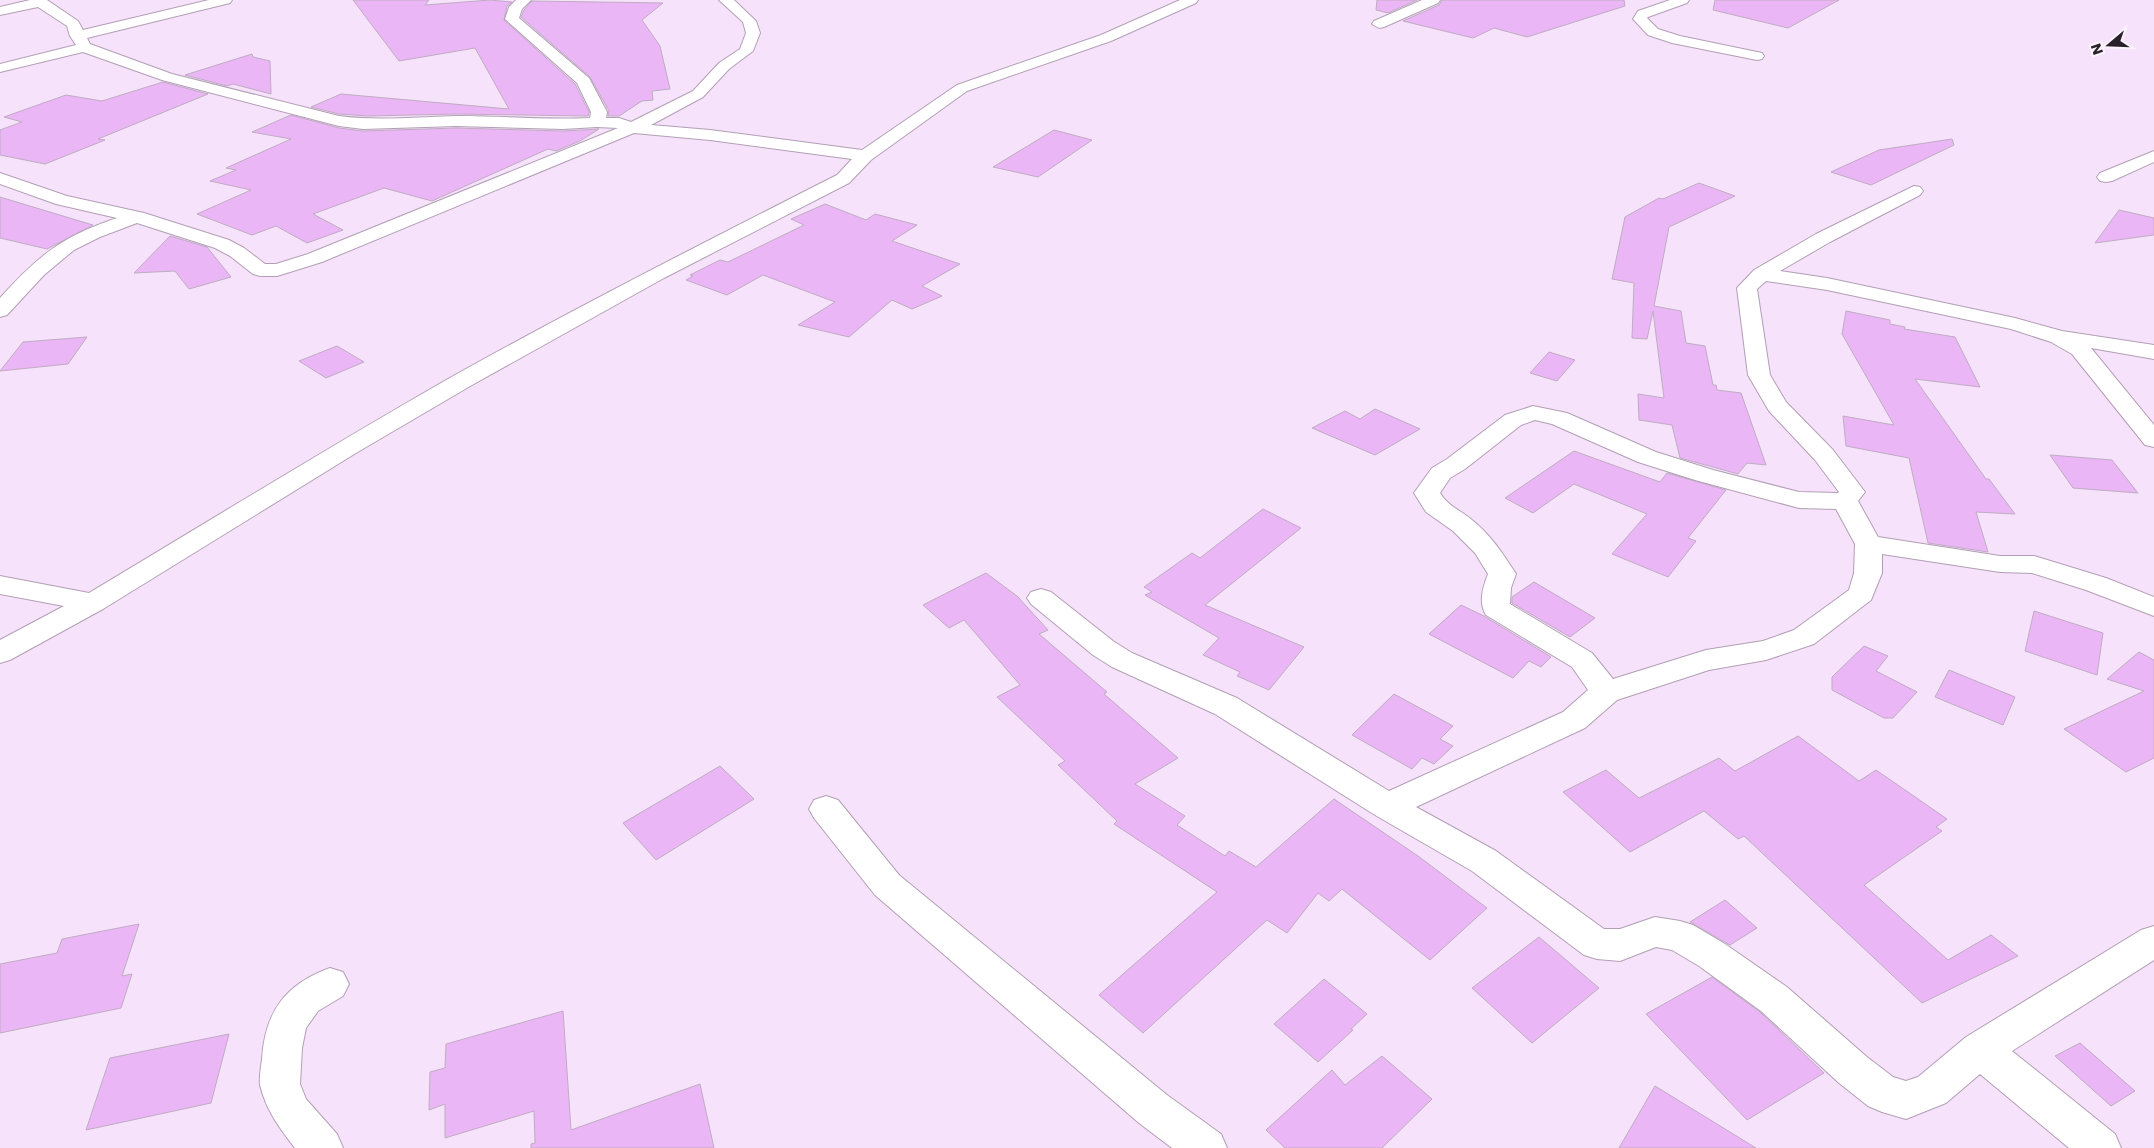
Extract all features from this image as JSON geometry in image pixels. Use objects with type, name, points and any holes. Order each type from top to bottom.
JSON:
[{"type":"street","points":[[0,68],[80,42],[225,0]]},
{"type":"street","points":[[524,0],[516,7],[512,19],[584,81],[599,112],[597,122]]},
{"type":"street","points":[[0,178],[62,200],[137,216],[222,244],[237,252],[260,270],[277,270],[315,258],[632,128],[698,94],[724,66],[746,51],[753,33],[749,21],[726,0]]},
{"type":"street","points":[[0,652],[93,603],[464,380],[657,274],[844,179],[865,156],[962,88],[1106,38],[1191,0]]},
{"type":"street","points":[[1379,24],[1433,0]]},
{"type":"street","points":[[1682,0],[1643,14],[1640,19],[1653,32],[1676,40],[1757,56]]},
{"type":"street","points":[[0,10],[39,1],[73,24],[80,42],[166,77],[339,121],[364,124],[456,121],[563,124],[619,123],[632,128],[710,135],[865,156]]},
{"type":"street","points":[[2106,177],[2154,156]]},
{"type":"street","points":[[1845,501],[1852,492],[1824,456],[1777,406],[1759,376],[1747,288],[1760,274],[1823,238],[1914,191]]},
{"type":"street","points":[[0,311],[43,265],[70,245],[80,239],[137,216]]},
{"type":"street","points":[[1760,274],[1827,284],[2015,324],[2059,337],[2154,352]]},
{"type":"street","points":[[2059,337],[2080,349],[2154,440]]},
{"type":"street","points":[[1606,692],[1582,660],[1496,608],[1497,588],[1502,574],[1486,548],[1462,526],[1435,507],[1427,493],[1432,483],[1441,473],[1456,464],[1513,420],[1533,413],[1559,418],[1647,457],[1704,475],[1799,500],[1845,501]]},
{"type":"street","points":[[1387,806],[1574,720],[1606,692],[1706,660],[1766,650],[1804,637],[1861,594],[1868,573],[1868,544],[1845,501]]},
{"type":"street","points":[[1868,544],[2000,564],[2034,565],[2096,584],[2154,607]]},
{"type":"street","points":[[0,585],[93,603]]},
{"type":"street","points":[[1041,598],[1103,648],[1122,660],[1226,706],[1387,806],[1484,861],[1597,944],[1620,945],[1655,932],[1680,936],[1688,940],[1774,999],[1853,1070],[1882,1093],[1906,1100],[1932,1090],[1980,1050],[2154,941]]},
{"type":"street","points":[[826,810],[887,885],[1153,1109],[1206,1148]]},
{"type":"street","points":[[322,1148],[291,1112],[280,1084],[282,1048],[288,1022],[304,999],[330,984]]},
{"type":"street","points":[[1980,1050],[2039,1096],[2100,1148]]},
{"type":"building","points":[[353,0],[429,0],[425,5],[490,0],[512,2],[507,6],[504,20],[575,84],[589,112],[588,116],[455,114],[368,116],[339,114],[311,107],[341,94],[509,109],[475,48],[399,61]]},
{"type":"building","points":[[1377,0],[1417,0],[1388,13],[1376,10]]},
{"type":"building","points":[[1442,0],[1624,0],[1625,6],[1527,37],[1494,28],[1473,38],[1403,21],[1439,5]]},
{"type":"building","points":[[1715,0],[1839,0],[1788,28],[1713,10]]},
{"type":"building","points":[[532,1],[663,3],[642,20],[660,46],[670,89],[652,91],[653,100],[642,101],[619,116],[608,116],[609,111],[590,77],[521,17]]},
{"type":"building","points":[[252,54],[253,57],[270,61],[271,94],[233,84],[227,86],[185,75]]},
{"type":"building","points":[[163,82],[208,94],[98,139],[105,140],[45,164],[0,155],[0,130],[22,122],[4,117],[66,95],[102,101]]},
{"type":"building","points":[[291,115],[339,128],[363,131],[456,128],[563,131],[599,129],[580,141],[556,151],[548,149],[432,201],[384,188],[313,214],[343,230],[307,243],[276,226],[252,235],[197,214],[251,190],[210,181],[236,170],[226,168],[291,139],[252,132]]},
{"type":"building","points":[[1054,130],[1092,140],[1038,177],[993,167]]},
{"type":"building","points":[[1952,139],[1954,145],[1871,185],[1831,172],[1879,150]]},
{"type":"building","points":[[1699,183],[1735,196],[1669,227],[1654,306],[1681,311],[1686,343],[1705,346],[1713,385],[1716,385],[1717,390],[1741,393],[1766,465],[1747,463],[1738,474],[1680,458],[1672,425],[1639,420],[1638,394],[1664,398],[1653,311],[1647,339],[1632,338],[1634,283],[1612,279],[1625,217],[1659,198],[1663,199]]},
{"type":"building","points":[[0,197],[93,225],[47,249],[0,238]]},
{"type":"building","points":[[825,204],[866,220],[875,214],[917,225],[892,241],[960,264],[922,286],[942,296],[912,309],[892,300],[849,337],[798,325],[835,302],[763,275],[727,295],[686,280],[693,276],[690,275],[720,260],[728,262],[804,225],[791,219]]},
{"type":"building","points":[[2119,210],[2154,218],[2154,235],[2095,243]]},
{"type":"building","points":[[170,236],[207,247],[231,277],[189,289],[175,271],[134,273]]},
{"type":"building","points":[[1846,311],[1890,320],[1890,324],[1905,327],[1904,329],[1955,337],[1980,387],[1915,379],[1986,479],[1989,479],[2015,514],[1976,512],[1988,552],[1928,543],[1909,458],[1846,446],[1843,416],[1894,425],[1842,334]]},
{"type":"building","points":[[87,337],[68,364],[0,371],[23,342]]},
{"type":"building","points":[[337,346],[364,362],[326,378],[299,361]]},
{"type":"building","points":[[1549,352],[1575,360],[1557,381],[1530,373]]},
{"type":"building","points":[[1375,409],[1420,429],[1375,455],[1312,428],[1345,411],[1360,419]]},
{"type":"building","points":[[1574,451],[1660,482],[1667,473],[1726,490],[1688,538],[1696,541],[1668,577],[1612,554],[1647,514],[1574,484],[1533,513],[1505,498]]},
{"type":"building","points":[[2050,455],[2112,460],[2138,493],[2073,488]]},
{"type":"building","points":[[1263,509],[1301,528],[1205,605],[1304,647],[1269,690],[1237,676],[1240,672],[1203,655],[1219,638],[1145,595],[1152,592],[1144,587],[1192,553],[1200,558]]},
{"type":"building","points":[[986,573],[1017,596],[1048,630],[1039,634],[1107,692],[1104,694],[1178,758],[1135,784],[1185,816],[1177,825],[1225,856],[1229,851],[1256,867],[1334,799],[1418,856],[1487,908],[1430,960],[1342,889],[1329,901],[1318,893],[1287,933],[1267,920],[1143,1033],[1099,995],[1217,892],[1114,824],[1117,821],[1058,765],[1065,761],[997,697],[1020,685],[964,620],[949,628],[923,605]]},
{"type":"building","points":[[1534,582],[1595,618],[1570,637],[1512,603],[1512,597]]},
{"type":"building","points":[[1461,605],[1484,616],[1551,657],[1541,667],[1529,661],[1513,678],[1429,634]]},
{"type":"building","points":[[2034,611],[2103,633],[2097,675],[2025,651]]},
{"type":"building","points":[[1864,646],[1888,656],[1876,671],[1917,692],[1893,718],[1884,718],[1832,690],[1832,677]]},
{"type":"building","points":[[2139,652],[2154,660],[2154,758],[2126,772],[2064,729],[2144,691],[2107,679]]},
{"type":"building","points":[[1949,670],[2015,697],[2003,725],[1935,697]]},
{"type":"building","points":[[1394,694],[1453,726],[1440,739],[1453,746],[1434,764],[1422,758],[1412,769],[1352,735]]},
{"type":"building","points":[[1798,736],[1859,781],[1876,770],[1947,819],[1936,827],[1942,831],[1864,885],[1948,960],[1991,935],[2018,956],[1922,1003],[1744,836],[1738,839],[1704,811],[1630,852],[1563,792],[1606,770],[1639,798],[1719,758],[1735,771]]},
{"type":"building","points":[[720,766],[754,799],[656,860],[623,823]]},
{"type":"building","points":[[1725,900],[1757,928],[1730,945],[1690,922]]},
{"type":"building","points":[[139,924],[122,976],[132,974],[121,1008],[0,1033],[0,964],[57,953],[62,939]]},
{"type":"building","points":[[1539,937],[1599,988],[1532,1043],[1472,988]]},
{"type":"building","points":[[1712,977],[1760,1012],[1824,1073],[1747,1120],[1646,1014]]},
{"type":"building","points":[[1324,979],[1367,1014],[1351,1029],[1353,1030],[1318,1062],[1274,1024]]},
{"type":"building","points":[[563,1011],[571,1130],[700,1084],[714,1148],[531,1148],[531,1144],[535,1143],[534,1111],[445,1138],[445,1104],[429,1110],[430,1072],[445,1068],[446,1044]]},
{"type":"building","points":[[229,1034],[211,1103],[86,1130],[110,1058]]},
{"type":"building","points":[[2080,1043],[2135,1091],[2111,1106],[2055,1056]]},
{"type":"building","points":[[1382,1056],[1432,1099],[1382,1148],[1285,1148],[1266,1130],[1332,1070],[1345,1085]]},
{"type":"building","points":[[1655,1086],[1756,1148],[1619,1148]]}]
